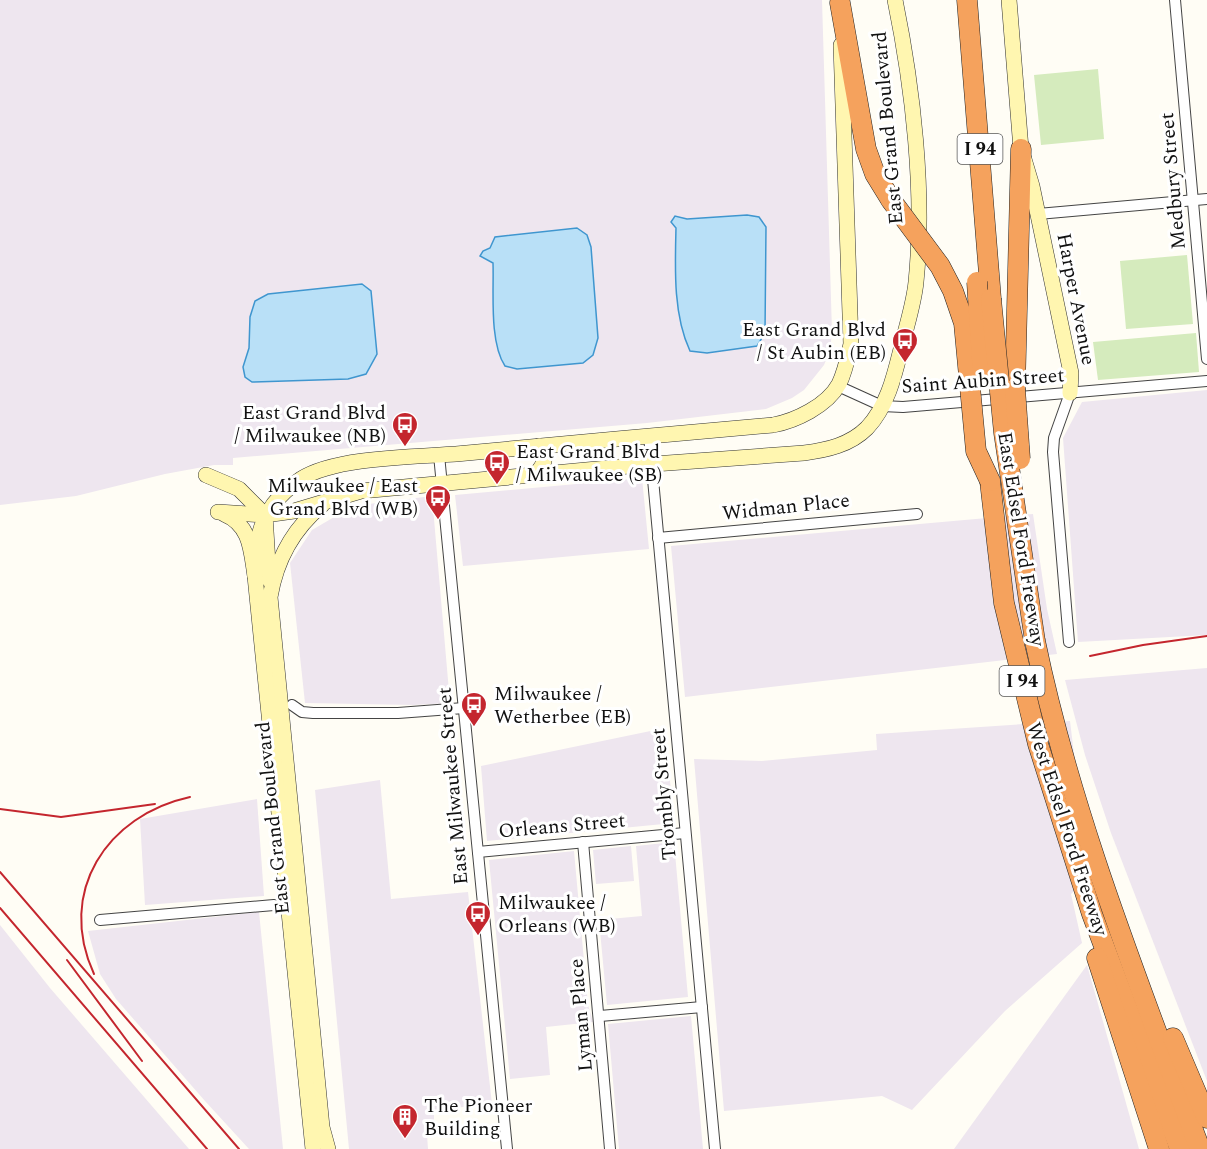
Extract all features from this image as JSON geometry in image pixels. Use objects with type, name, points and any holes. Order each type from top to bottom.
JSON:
[{"type":"highway","name":"West Edsel Ford Freeway","points":[[954,0],[977,282],[990,481],[1004,603],[1038,744],[1092,914],[1183,1104],[1180,1149]]},
{"type":"highway","name":"East Edsel Ford Freeway","points":[[967,0],[1004,433],[1035,641],[1063,754],[1110,897],[1134,936],[1183,1104]]},
{"type":"highway","points":[[840,2],[866,149],[875,174],[891,201],[940,266],[953,291],[964,323],[976,452],[990,481]]},
{"type":"highway","points":[[1021,149],[1015,388],[1035,641]]},
{"type":"highway","points":[[1092,914],[1092,938],[1095,952],[1159,1149]]},
{"type":"highway","points":[[1183,1104],[1207,1118]]},
{"type":"highway","name":"I 94","points":[[1183,1104],[1200,1149]]},
{"type":"main road","name":"East Grand Boulevard","points":[[320,1145],[270,656],[245,530],[233,518],[218,512],[265,515],[327,502],[361,491],[826,450],[846,442],[865,430],[892,385],[916,284],[920,210],[904,54],[895,0]]},
{"type":"main road","name":"Harper Avenue","points":[[1009,0],[1021,149],[1038,214],[1071,373],[1070,393]]},
{"type":"main road","name":"East Grand Boulevard","points":[[838,386],[851,344],[852,308],[844,196],[840,2]]},
{"type":"main road","points":[[255,576],[256,543],[265,515],[285,491],[301,479],[323,468],[403,458],[773,425],[806,413],[838,386]]},
{"type":"main road","points":[[722,429],[717,447],[723,459]]},
{"type":"main road","points":[[535,475],[545,462],[546,456],[539,446]]},
{"type":"main road","points":[[206,475],[239,489],[265,515],[270,597]]},
{"type":"main road","name":"East Grand Boulevard","points":[[270,656],[270,597],[277,566],[294,534],[327,502]]},
{"type":"street","name":"Medbury Street","points":[[1175,0],[1207,359]]},
{"type":"street","points":[[1038,214],[1207,199]]},
{"type":"street","name":"Saint Aubin Street","points":[[838,386],[882,405],[903,407],[1207,381]]},
{"type":"street","name":"Harper Avenue","points":[[1069,642],[1053,452],[1054,438],[1070,393]]},
{"type":"street","name":"Trombly Street","points":[[649,436],[715,1149]]},
{"type":"street","name":"East Milwaukee Street","points":[[439,455],[478,852],[484,936],[507,1149]]},
{"type":"street","name":"Widman Place","points":[[658,537],[917,514]]},
{"type":"street","points":[[292,705],[302,712],[398,713],[464,708]]},
{"type":"street","name":"Orleans Street","points":[[478,852],[685,833]]},
{"type":"street","name":"Lyman Place","points":[[583,842],[610,1149]]},
{"type":"street","points":[[100,920],[273,905]]},
{"type":"street","points":[[600,1016],[702,1008]]},
{"type":"shaded area","points":[[0,0],[822,0],[832,332],[830,350],[824,365],[804,390],[766,409],[647,423],[233,458],[233,465],[214,465],[165,474],[76,496],[0,505]]},
{"type":"shaded area","points":[[1207,390],[1207,635],[1078,642],[1063,438],[1082,402]]},
{"type":"shaded area","points":[[642,478],[649,549],[463,566],[455,495]]},
{"type":"shaded area","points":[[432,496],[450,703],[413,705],[305,703],[290,563],[312,530],[353,506]]},
{"type":"shaded area","points":[[1033,514],[1047,609],[1057,654],[685,697],[671,546]]},
{"type":"shaded area","points":[[1207,668],[1207,1081],[1111,833],[1085,755],[1065,680]]},
{"type":"shaded area","points":[[1070,721],[1089,877],[1071,894],[1082,943],[1005,1011],[912,1110],[882,1096],[724,1111],[694,759],[762,761],[877,750],[876,734]]},
{"type":"shaded area","points":[[665,728],[674,823],[487,841],[481,766]]},
{"type":"shaded area","points":[[380,780],[391,899],[468,892],[492,1104],[434,1110],[434,1120],[426,1121],[428,1149],[349,1149],[315,790]]},
{"type":"shaded area","points":[[257,799],[264,896],[145,905],[140,819]]},
{"type":"shaded area","points":[[674,842],[688,997],[607,1005],[599,920],[642,916],[636,846]]},
{"type":"shaded area","points":[[631,846],[634,881],[596,884],[593,850]]},
{"type":"shaded area","points":[[574,851],[588,1005],[593,1022],[546,1027],[550,1075],[510,1079],[489,860]]},
{"type":"shaded area","points":[[259,912],[283,1149],[249,1149],[205,1101],[116,999],[100,974],[88,931]]},
{"type":"shaded area","points":[[0,925],[50,988],[189,1149],[0,1149]]},
{"type":"shaded area","points":[[1087,965],[1139,1149],[954,1149],[980,1113]]},
{"type":"shaded area","points":[[691,1016],[703,1149],[619,1149],[608,1024]]},
{"type":"green space","points":[[1098,69],[1104,139],[1041,145],[1034,75]]},
{"type":"green space","points":[[1187,255],[1193,324],[1126,329],[1120,261]]},
{"type":"green space","points":[[1196,333],[1199,372],[1098,380],[1093,342]]},
{"type":"water","points":[[747,215],[759,217],[766,227],[765,333],[757,346],[707,353],[690,351],[680,322],[676,275],[676,228],[671,222],[675,216],[687,219]]},
{"type":"water","points":[[577,228],[587,235],[591,247],[598,338],[593,355],[583,363],[517,369],[505,366],[500,356],[494,330],[493,263],[480,256],[483,251],[490,248],[495,237]]},
{"type":"water","points":[[362,284],[371,291],[377,354],[366,374],[348,379],[252,382],[245,377],[243,367],[249,348],[250,317],[255,301],[268,294]]},
{"type":"railway","points":[[1090,656],[1143,645],[1207,636]]},
{"type":"railway","points":[[94,974],[84,944],[81,914],[86,887],[97,862],[113,839],[135,821],[160,806],[190,797]]},
{"type":"railway","points":[[0,809],[61,817],[155,804]]},
{"type":"railway","points":[[0,872],[239,1149]]},
{"type":"railway","points":[[0,908],[207,1149]]},
{"type":"railway","points":[[67,960],[142,1061]]},
{"type":"place","name":"East Grand Blvd / St Aubin (EB)","points":[[905,364]]},
{"type":"place","name":"East Grand Blvd / Milwaukee (NB)","points":[[405,448]]},
{"type":"place","name":"East Grand Blvd / Milwaukee (SB)","points":[[497,486]]},
{"type":"place","name":"Milwaukee / East Grand Blvd (WB)","points":[[438,521]]},
{"type":"place","name":"Milwaukee / Wetherbee (EB)","points":[[474,728]]},
{"type":"place","name":"Milwaukee / Orleans (WB)","points":[[478,937]]},
{"type":"place","name":"The Pioneer Building","points":[[405,1140]]}]
